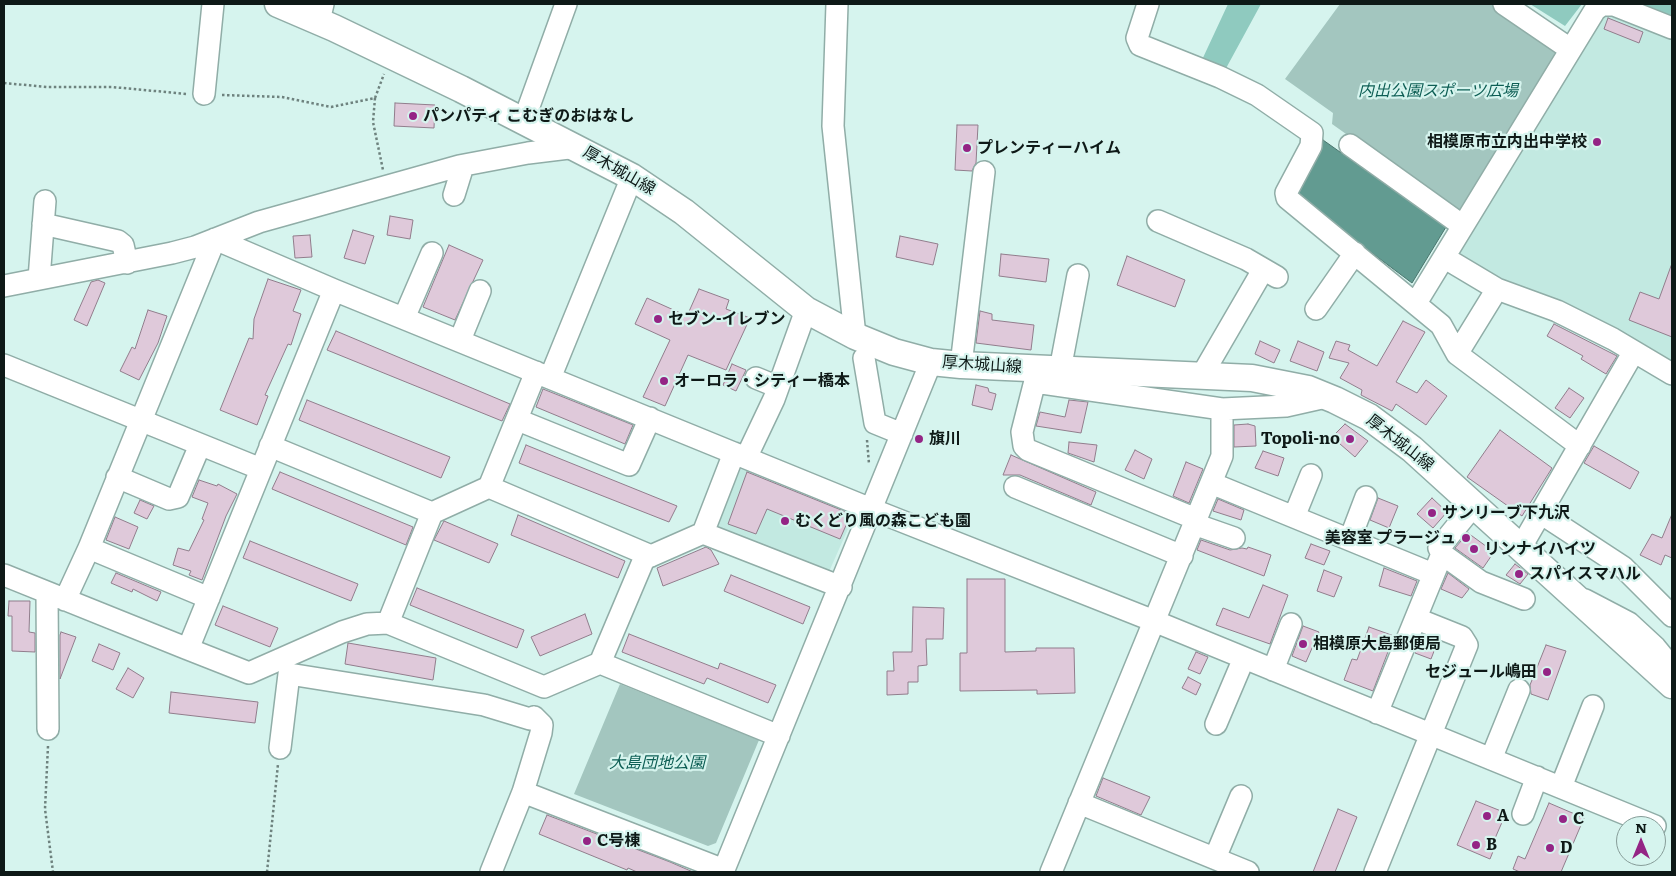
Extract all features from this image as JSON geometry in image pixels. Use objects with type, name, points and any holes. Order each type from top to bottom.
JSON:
[{"type":"main road","name":"厚木城山線","points":[[278,4],[321,12],[632,177],[684,212],[806,310],[860,347],[894,352],[931,362],[1044,374],[1252,378],[1300,387],[1369,417],[1389,431],[1522,547],[1672,685]]},
{"type":"street","points":[[204,94],[213,4]]},
{"type":"street","points":[[524,120],[566,4]]},
{"type":"street","points":[[837,4],[833,126],[860,347],[875,423],[902,434]]},
{"type":"street","points":[[1148,4],[1137,38],[1140,45],[1220,77],[1257,95],[1312,132],[1311,146],[1287,192],[1287,198],[1441,325],[1457,354],[1580,446]]},
{"type":"street","points":[[1504,4],[1570,49]]},
{"type":"street","points":[[1416,303],[1595,10],[1602,5],[1614,5],[1672,28]]},
{"type":"street","points":[[1350,145],[1463,226]]},
{"type":"street","points":[[4,286],[127,263],[195,247],[259,222],[463,166],[528,153],[577,147]]},
{"type":"street","points":[[454,195],[463,166]]},
{"type":"street","points":[[961,365],[981,273],[984,172]]},
{"type":"street","points":[[388,623],[432,513],[489,487],[518,420],[543,375],[632,177]]},
{"type":"street","points":[[39,279],[45,201]]},
{"type":"street","points":[[1158,221],[1207,240],[1246,259],[1270,274],[1202,376]]},
{"type":"street","points":[[43,224],[118,240],[123,245],[127,263]]},
{"type":"street","points":[[215,239],[334,290],[740,456],[1154,621],[1632,816]]},
{"type":"street","points":[[48,729],[56,597],[89,548],[215,239]]},
{"type":"street","points":[[404,318],[432,253]]},
{"type":"street","points":[[1316,309],[1355,253]]},
{"type":"street","points":[[1445,258],[1496,289],[1557,311],[1613,339],[1633,353],[1672,374]]},
{"type":"street","points":[[1078,275],[1022,436],[1024,446],[1033,454],[1234,538]]},
{"type":"street","points":[[1457,354],[1496,289]]},
{"type":"street","points":[[188,649],[334,290]]},
{"type":"street","points":[[460,340],[480,291]]},
{"type":"street","points":[[4,575],[249,673],[342,632],[367,624],[388,623],[544,687],[600,663],[644,559],[703,533],[740,456],[778,387],[806,310]]},
{"type":"street","points":[[1522,547],[1633,353]]},
{"type":"street","points":[[523,792],[724,871],[931,362]]},
{"type":"street","points":[[4,365],[261,469]]},
{"type":"street","points":[[1044,374],[1222,409],[1286,406],[1326,397]]},
{"type":"street","points":[[756,378],[778,387]]},
{"type":"street","points":[[1247,409],[1252,378]]},
{"type":"street","points":[[1051,872],[1211,483],[1222,452],[1222,409]]},
{"type":"street","points":[[518,420],[629,465],[650,418]]},
{"type":"street","points":[[117,477],[169,499],[178,497],[200,445]]},
{"type":"street","points":[[270,446],[432,513]]},
{"type":"street","points":[[1294,517],[1311,474]]},
{"type":"street","points":[[1211,483],[1433,574]]},
{"type":"street","points":[[489,487],[651,556]]},
{"type":"street","points":[[1015,487],[1182,556]]},
{"type":"street","points":[[1350,539],[1366,497]]},
{"type":"street","points":[[1377,713],[1417,619],[1442,547],[1474,505]]},
{"type":"street","points":[[1542,514],[1623,567],[1672,616]]},
{"type":"street","points":[[703,533],[841,587]]},
{"type":"street","points":[[1442,547],[1481,582],[1524,599]]},
{"type":"street","points":[[89,548],[209,598]]},
{"type":"street","points":[[1578,598],[1598,605],[1629,623],[1655,647],[1672,668]]},
{"type":"street","points":[[1375,872],[1432,735],[1466,642],[1462,638],[1417,619]]},
{"type":"street","points":[[1273,670],[1291,624]]},
{"type":"street","points":[[1216,724],[1244,658]]},
{"type":"street","points":[[600,663],[779,736]]},
{"type":"street","points":[[280,748],[289,674],[484,705],[530,719],[534,717]]},
{"type":"street","points":[[534,717],[544,687]]},
{"type":"street","points":[[1491,759],[1519,690]]},
{"type":"street","points":[[1561,787],[1592,706]]},
{"type":"street","points":[[491,872],[523,792],[541,733],[542,725],[534,717]]},
{"type":"street","points":[[1523,814],[1537,777]]},
{"type":"street","points":[[1215,858],[1241,796]]},
{"type":"street","points":[[1079,803],[1248,872]]},
{"type":"path","points":[[375,98],[373,122],[386,186]]},
{"type":"path","points":[[48,729],[45,809],[54,872]]},
{"type":"path","points":[[267,872],[280,748]]},
{"type":"shaded area","points":[[1228,4],[1261,4],[1224,72],[1201,62]]},
{"type":"shaded area","points":[[1530,4],[1582,4],[1565,26]]},
{"type":"shaded area","points":[[1625,4],[1672,4],[1672,22]]},
{"type":"shaded area","name":"相模原市立内出中学校","points":[[1601,11],[1672,34],[1672,366],[1496,282],[1457,256]]},
{"type":"shaded area","points":[[1323,140],[1446,227],[1412,283],[1296,196],[1296,191]]},
{"type":"shaded area","name":"むくどり風の森こども園","points":[[742,466],[855,513],[828,574],[715,529]]},
{"type":"green space","name":"内出公園スポーツ広場","points":[[1340,4],[1495,4],[1565,53],[1463,217],[1332,124],[1333,113],[1285,79]]},
{"type":"green space","name":"大島団地公園","points":[[620,684],[759,740],[716,843],[708,846],[574,794]]},
{"type":"building","points":[[1608,18],[1643,32],[1639,43],[1604,29]]},
{"type":"building","points":[[395,103],[435,105],[434,128],[394,126]]},
{"type":"building","name":"プレンティーハイム","points":[[957,125],[978,125],[976,163],[972,171],[955,170]]},
{"type":"building","points":[[390,216],[413,220],[410,239],[387,235]]},
{"type":"building","points":[[353,230],[374,236],[365,264],[344,258]]},
{"type":"building","points":[[310,235],[312,257],[295,258],[293,236]]},
{"type":"building","points":[[900,236],[938,244],[933,265],[896,257]]},
{"type":"building","points":[[449,245],[483,260],[455,320],[423,307]]},
{"type":"building","points":[[1001,254],[1049,259],[1046,282],[999,276]]},
{"type":"building","points":[[1127,256],[1185,280],[1175,307],[1117,285]]},
{"type":"building","points":[[1671,266],[1672,337],[1629,320],[1640,292],[1659,299]]},
{"type":"building","points":[[268,279],[301,290],[293,311],[301,314],[291,345],[288,344],[265,395],[268,396],[257,425],[220,410],[249,338],[253,339],[254,319]]},
{"type":"building","points":[[98,280],[105,283],[87,326],[74,320],[91,282]]},
{"type":"building","points":[[699,289],[729,300],[726,309],[750,318],[726,370],[688,355],[665,406],[643,397],[670,340],[635,324],[647,298],[687,316]]},
{"type":"building","points":[[148,310],[167,316],[158,343],[139,380],[120,371],[132,347],[135,349]]},
{"type":"building","points":[[980,311],[992,314],[992,320],[1034,325],[1031,350],[976,343]]},
{"type":"building","points":[[1403,321],[1425,332],[1396,382],[1417,393],[1426,380],[1447,396],[1426,425],[1396,404],[1392,411],[1361,395],[1362,390],[1340,378],[1349,363],[1329,358],[1336,341],[1350,345],[1348,350],[1377,366]]},
{"type":"building","points":[[1554,324],[1617,356],[1606,374],[1581,359],[1583,356],[1547,336]]},
{"type":"building","points":[[336,331],[510,404],[502,421],[327,350]]},
{"type":"building","points":[[1260,341],[1280,350],[1274,363],[1255,354]]},
{"type":"building","points":[[1298,341],[1324,352],[1317,371],[1290,361]]},
{"type":"building","points":[[732,364],[746,370],[736,391],[723,385]]},
{"type":"building","points":[[976,385],[988,388],[989,392],[996,394],[992,410],[972,405]]},
{"type":"building","points":[[1569,388],[1584,398],[1570,418],[1555,408]]},
{"type":"building","points":[[543,389],[633,425],[625,444],[536,407]]},
{"type":"building","points":[[307,400],[450,457],[441,478],[299,420]]},
{"type":"building","points":[[1069,400],[1088,402],[1081,433],[1036,426],[1040,412],[1065,417]]},
{"type":"building","points":[[1248,424],[1255,426],[1256,446],[1234,447],[1234,425]]},
{"type":"building","name":"Topoli-no","points":[[1345,424],[1368,441],[1355,457],[1332,437]]},
{"type":"building","points":[[1500,430],[1552,468],[1522,516],[1467,477]]},
{"type":"building","points":[[1069,442],[1097,445],[1094,462],[1068,453]]},
{"type":"building","points":[[526,445],[677,506],[669,522],[519,463]]},
{"type":"building","points":[[1594,446],[1639,472],[1630,489],[1584,463]]},
{"type":"building","points":[[1135,450],[1152,459],[1144,479],[1125,470]]},
{"type":"building","points":[[1263,451],[1284,458],[1278,476],[1255,468]]},
{"type":"building","points":[[1011,455],[1096,492],[1091,505],[1020,475],[1003,475]]},
{"type":"building","points":[[1186,462],[1203,469],[1189,503],[1173,496]]},
{"type":"building","points":[[280,472],[413,527],[406,545],[272,489]]},
{"type":"building","points":[[747,472],[851,514],[840,539],[767,509],[756,534],[728,524]]},
{"type":"building","points":[[199,480],[217,486],[218,484],[237,494],[226,516],[202,580],[189,575],[191,571],[173,565],[178,548],[189,551],[204,520],[202,519],[208,503],[192,497]]},
{"type":"building","points":[[1378,498],[1398,506],[1389,528],[1370,520]]},
{"type":"building","name":"サンリーブ下九沢","points":[[1432,498],[1447,512],[1433,528],[1417,514]]},
{"type":"building","points":[[1218,499],[1244,510],[1241,520],[1213,511]]},
{"type":"building","points":[[140,500],[154,506],[147,519],[134,513]]},
{"type":"building","points":[[1672,514],[1672,558],[1665,555],[1661,565],[1640,555],[1652,534],[1662,538]]},
{"type":"building","points":[[518,515],[625,561],[618,578],[511,535]]},
{"type":"building","points":[[115,517],[138,527],[129,549],[106,540]]},
{"type":"building","points":[[444,521],[498,544],[489,563],[434,540]]},
{"type":"building","name":"リンナイハイツ","points":[[1468,533],[1494,552],[1483,568],[1455,548]]},
{"type":"building","points":[[1201,540],[1230,550],[1247,549],[1248,547],[1271,555],[1264,576],[1197,550]]},
{"type":"building","points":[[250,541],[358,584],[351,601],[243,558]]},
{"type":"building","points":[[1311,544],[1330,551],[1324,565],[1305,558]]},
{"type":"building","points":[[706,547],[711,550],[719,564],[663,586],[657,568]]},
{"type":"building","points":[[1515,564],[1528,574],[1520,584],[1506,575]]},
{"type":"building","points":[[1384,568],[1417,581],[1411,596],[1379,586]]},
{"type":"building","points":[[1324,570],[1342,577],[1334,597],[1317,591]]},
{"type":"building","points":[[116,573],[161,592],[157,601],[133,589],[132,592],[111,583]]},
{"type":"building","points":[[1448,573],[1469,589],[1462,598],[1441,589]]},
{"type":"building","points":[[731,575],[810,607],[803,624],[724,591]]},
{"type":"building","points":[[967,579],[1005,579],[1005,652],[1036,651],[1036,648],[1074,648],[1075,693],[1037,694],[1037,690],[960,691],[960,653],[967,653]]},
{"type":"building","points":[[1263,585],[1288,595],[1270,644],[1216,625],[1223,608],[1249,618]]},
{"type":"building","points":[[417,588],[524,630],[517,648],[410,605]]},
{"type":"building","points":[[9,601],[30,601],[29,632],[35,633],[35,652],[12,651],[12,616],[8,616]]},
{"type":"building","points":[[223,606],[278,628],[270,647],[215,625]]},
{"type":"building","points":[[913,607],[944,608],[943,639],[926,639],[927,665],[918,666],[918,682],[908,682],[908,694],[887,695],[887,671],[894,671],[893,652],[912,652]]},
{"type":"building","points":[[585,614],[592,634],[540,656],[531,637]]},
{"type":"building","name":"相模原大島郵便局","points":[[1303,626],[1319,632],[1306,662],[1292,656]]},
{"type":"building","points":[[1369,627],[1394,636],[1373,691],[1344,680],[1352,659],[1357,660]]},
{"type":"building","points":[[61,632],[76,637],[60,679],[60,635]]},
{"type":"building","points":[[629,634],[718,669],[720,663],[776,685],[768,703],[707,678],[704,684],[622,652]]},
{"type":"building","points":[[1423,635],[1438,641],[1431,659],[1415,653]]},
{"type":"building","points":[[348,643],[436,658],[433,680],[345,664]]},
{"type":"building","points":[[99,644],[120,653],[113,670],[92,661]]},
{"type":"building","name":"セジュール嶋田","points":[[1546,645],[1566,651],[1548,700],[1531,694],[1530,685]]},
{"type":"building","points":[[1196,652],[1208,657],[1200,674],[1188,669]]},
{"type":"building","points":[[128,668],[144,678],[133,698],[116,689]]},
{"type":"building","points":[[1188,677],[1201,684],[1196,695],[1182,688]]},
{"type":"building","points":[[171,692],[258,702],[255,723],[169,713]]},
{"type":"building","points":[[1103,778],[1150,797],[1141,815],[1096,796]]},
{"type":"building","points":[[1476,801],[1506,813],[1493,843],[1496,844],[1490,859],[1457,845]]},
{"type":"building","points":[[1549,803],[1584,818],[1561,872],[1520,872],[1513,869],[1518,856],[1525,859]]},
{"type":"building","points":[[1338,809],[1357,817],[1335,872],[1313,872]]},
{"type":"building","name":"C号棟","points":[[547,815],[693,872],[637,872],[628,868],[627,870],[539,834]]},
{"type":"place","name":"パンパティ こむぎのおはなし","points":[[413,116]]},
{"type":"place","name":"相模原市立内出中学校","points":[[1597,142]]},
{"type":"place","name":"プレンティーハイム","points":[[967,148]]},
{"type":"place","name":"セブン-イレブン","points":[[658,319]]},
{"type":"place","name":"オーロラ・シティー橋本","points":[[664,381]]},
{"type":"place","name":"旗川","points":[[919,439]]},
{"type":"place","name":"Topoli-no","points":[[1350,439]]},
{"type":"place","name":"サンリーブ下九沢","points":[[1432,513]]},
{"type":"place","name":"むくどり風の森こども園","points":[[785,521]]},
{"type":"place","name":"美容室 プラージュ","points":[[1466,538]]},
{"type":"place","name":"リンナイハイツ","points":[[1474,549]]},
{"type":"place","name":"スパイスマハル","points":[[1519,574]]},
{"type":"place","name":"相模原大島郵便局","points":[[1303,644]]},
{"type":"place","name":"セジュール嶋田","points":[[1547,672]]},
{"type":"place","name":"A","points":[[1487,816]]},
{"type":"place","name":"C","points":[[1563,819]]},
{"type":"place","name":"C号棟","points":[[587,841]]},
{"type":"place","name":"B","points":[[1476,845]]},
{"type":"place","name":"D","points":[[1550,848]]}]
